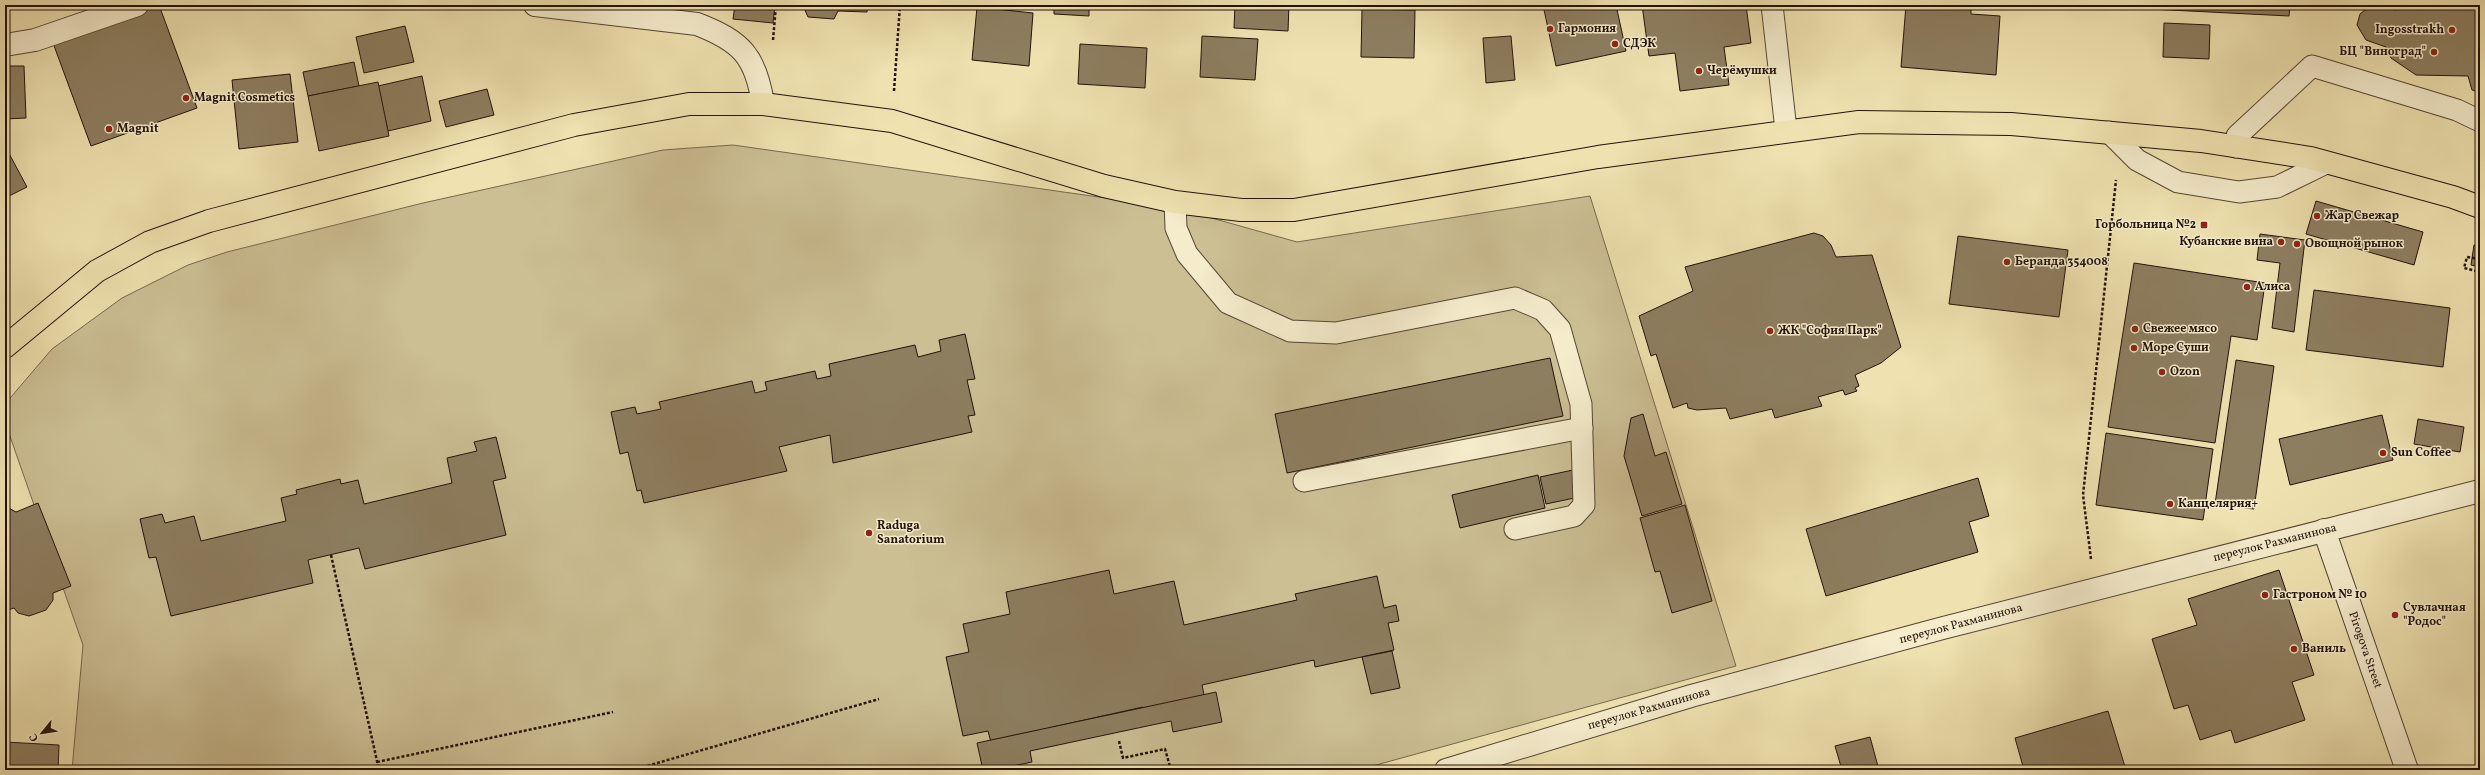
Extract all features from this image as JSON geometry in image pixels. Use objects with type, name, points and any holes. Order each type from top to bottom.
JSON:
[{"type":"main road","points":[[5,347],[98,271],[150,242],[209,221],[574,125],[689,104],[763,104],[892,121],[1104,186],[1175,202],[1241,210],[1294,210],[1598,157],[1786,130],[1859,122],[2011,124],[2109,132],[2236,147],[2311,158],[2453,196],[2480,207]]},
{"type":"street","points":[[5,45],[35,40],[137,5]]},
{"type":"street","points":[[535,5],[697,24],[721,33],[747,54],[760,85],[763,104]]},
{"type":"street","name":"переулок Рахманинова","points":[[1446,770],[1691,696],[2095,589],[2480,491]]},
{"type":"street","name":"Pirogova Street","points":[[2324,530],[2407,770]]},
{"type":"lane","points":[[1772,5],[1786,130]]},
{"type":"lane","points":[[2236,147],[2237,136],[2312,66],[2457,110],[2480,121]]},
{"type":"lane","points":[[2109,132],[2137,160],[2178,182],[2239,192],[2277,187],[2326,163]]},
{"type":"lane","points":[[1175,202],[1176,228],[1187,254],[1228,303],[1290,331],[1336,333],[1515,298],[1543,310],[1560,329],[1581,404],[1584,505],[1574,516],[1515,529]]},
{"type":"lane","points":[[1304,481],[1582,428]]},
{"type":"path","points":[[893,94],[900,5]]},
{"type":"path","points":[[2095,589],[2083,495],[2116,175]]},
{"type":"path","points":[[2480,259],[2467,257],[2464,268],[2480,272]]},
{"type":"path","points":[[331,555],[379,770]]},
{"type":"path","points":[[633,770],[879,699]]},
{"type":"path","points":[[377,762],[614,712]]},
{"type":"path","points":[[1119,741],[1123,758],[1165,749],[1171,770]]},
{"type":"path","points":[[1004,766],[1005,770]]},
{"type":"shaded area","name":"Raduga Sanatorium","points":[[733,145],[1176,208],[1297,242],[1590,196],[1736,666],[1358,770],[72,770],[83,645],[5,422],[5,404],[52,349],[122,298],[188,265],[227,252],[423,203],[663,150]]},
{"type":"building","points":[[159,5],[197,108],[91,146],[53,43]]},
{"type":"building","points":[[735,5],[775,5],[773,23],[733,19]]},
{"type":"building","points":[[779,5],[868,5],[867,12],[838,11],[834,19],[808,17],[804,8]]},
{"type":"building","points":[[1054,5],[1089,5],[1089,16],[1054,14]]},
{"type":"building","points":[[1235,5],[1289,5],[1288,31],[1234,28]]},
{"type":"building","points":[[1543,5],[1616,5],[1626,51],[1556,66]]},
{"type":"building","points":[[1642,5],[1746,5],[1751,43],[1724,47],[1729,85],[1680,91],[1675,53],[1649,56]]},
{"type":"building","points":[[1906,5],[1971,5],[1971,14],[2000,16],[1996,75],[1901,67]]},
{"type":"building","points":[[2070,5],[2290,5],[2289,16]]},
{"type":"building","name":"БЦ \"Виноград\"","points":[[2397,5],[2480,5],[2480,92],[2472,90],[2468,76],[2416,75],[2391,58],[2386,47],[2366,40],[2357,25],[2360,14],[2365,10],[2378,7],[2396,10]]},
{"type":"building","points":[[977,7],[1033,13],[1029,66],[972,60]]},
{"type":"building","points":[[1362,9],[1415,10],[1414,58],[1361,57]]},
{"type":"building","points":[[2164,23],[2210,25],[2209,59],[2163,57]]},
{"type":"building","points":[[405,26],[414,62],[364,73],[356,37]]},
{"type":"building","points":[[1202,36],[1258,39],[1255,80],[1200,77]]},
{"type":"building","points":[[1511,36],[1515,80],[1486,83],[1483,38]]},
{"type":"building","points":[[1080,44],[1147,48],[1145,88],[1078,84]]},
{"type":"building","points":[[354,62],[359,86],[308,96],[303,72]]},
{"type":"building","points":[[5,66],[24,66],[26,118],[5,119]]},
{"type":"building","points":[[290,74],[298,142],[239,149],[232,80]]},
{"type":"building","points":[[422,76],[431,121],[388,131],[378,86]]},
{"type":"building","points":[[378,82],[389,136],[319,151],[308,96]]},
{"type":"building","points":[[487,89],[494,115],[446,127],[439,101]]},
{"type":"building","points":[[5,146],[27,187],[5,198]]},
{"type":"building","points":[[2316,201],[2423,232],[2414,265],[2306,234]]},
{"type":"building","name":"ЖК \"София Парк\"","points":[[1814,233],[1823,236],[1831,245],[1836,257],[1872,255],[1901,347],[1881,363],[1855,375],[1859,386],[1855,388],[1857,391],[1845,395],[1843,390],[1818,397],[1822,406],[1775,418],[1772,409],[1730,419],[1726,408],[1697,410],[1688,408],[1687,403],[1673,408],[1656,354],[1651,356],[1639,316],[1693,291],[1685,267]]},
{"type":"building","points":[[2260,234],[2305,240],[2294,332],[2272,328],[2280,263],[2257,260]]},
{"type":"building","points":[[1958,236],[2068,250],[2059,317],[1949,304]]},
{"type":"building","points":[[2474,245],[2480,246],[2480,267],[2471,265]]},
{"type":"building","points":[[2134,263],[2265,283],[2257,340],[2231,336],[2215,443],[2108,427]]},
{"type":"building","points":[[2314,290],[2450,308],[2443,367],[2306,350]]},
{"type":"building","points":[[965,334],[975,379],[967,380],[975,415],[968,416],[972,432],[833,463],[830,435],[779,447],[787,471],[644,503],[641,490],[637,491],[628,452],[620,454],[611,412],[635,407],[637,414],[661,409],[659,402],[752,381],[755,393],[767,390],[765,382],[815,371],[817,379],[831,376],[829,364],[915,345],[918,357],[941,351],[939,340]]},
{"type":"building","points":[[1550,358],[1563,416],[1287,473],[1275,414]]},
{"type":"building","points":[[2236,360],[2274,366],[2254,509],[2215,504]]},
{"type":"building","points":[[1643,414],[1655,456],[1666,452],[1682,504],[1642,516],[1624,456],[1631,418]]},
{"type":"building","points":[[2382,415],[2393,460],[2290,485],[2279,439]]},
{"type":"building","points":[[2418,419],[2464,427],[2460,452],[2414,444]]},
{"type":"building","points":[[2106,433],[2213,449],[2203,520],[2096,505]]},
{"type":"building","points":[[496,437],[506,478],[493,481],[506,535],[365,569],[359,548],[308,560],[313,583],[171,616],[156,557],[149,558],[140,519],[162,514],[165,523],[194,516],[201,541],[286,521],[281,498],[297,494],[296,490],[340,479],[341,484],[358,480],[364,504],[452,483],[447,458],[477,451],[474,442]]},
{"type":"building","points":[[1573,470],[1579,497],[1546,504],[1540,477]]},
{"type":"building","points":[[1538,475],[1545,508],[1460,528],[1452,495]]},
{"type":"building","points":[[1978,478],[1989,516],[1969,522],[1978,552],[1826,596],[1806,529]]},
{"type":"building","points":[[38,503],[71,586],[53,593],[53,600],[46,610],[29,616],[18,613],[14,608],[5,611],[5,506],[16,512]]},
{"type":"building","points":[[1685,505],[1712,601],[1672,613],[1660,571],[1655,572],[1640,518]]},
{"type":"building","points":[[1109,570],[1114,594],[1174,581],[1184,625],[1297,600],[1295,594],[1377,576],[1384,608],[1396,605],[1399,621],[1388,623],[1394,650],[1315,667],[1314,660],[1202,685],[1206,704],[1145,717],[1143,707],[1053,727],[1055,737],[993,750],[988,731],[963,736],[946,657],[969,652],[963,624],[1010,614],[1006,592]]},
{"type":"building","points":[[2279,570],[2314,675],[2292,682],[2305,720],[2235,743],[2231,730],[2200,740],[2188,705],[2174,709],[2152,639],[2197,625],[2188,599]]},
{"type":"building","points":[[1392,651],[1400,688],[1371,694],[1362,657]]},
{"type":"building","points":[[1216,692],[1222,722],[1173,732],[1171,721],[1030,751],[1032,762],[994,770],[983,770],[977,743]]},
{"type":"building","points":[[2108,711],[2126,770],[2024,770],[2015,738]]},
{"type":"building","points":[[1870,737],[1879,770],[1842,770],[1835,746]]},
{"type":"building","points":[[5,742],[59,745],[58,770],[5,770]]},
{"type":"place","name":"Гармония","points":[[1550,29]]},
{"type":"place","name":"Ingosstrakh","points":[[2452,30]]},
{"type":"place","name":"СДЭК","points":[[1615,44]]},
{"type":"place","name":"БЦ \"Виноград\"","points":[[2434,52]]},
{"type":"place","name":"Черёмушки","points":[[1699,71]]},
{"type":"place","name":"Magnit Cosmetics","points":[[186,98]]},
{"type":"place","name":"Magnit","points":[[109,129]]},
{"type":"place","name":"Жар Свежар","points":[[2317,216]]},
{"type":"place","name":"Горбольница №2","points":[[2204,225]]},
{"type":"place","name":"Кубанские вина","points":[[2281,242]]},
{"type":"place","name":"Овощной рынок","points":[[2297,244]]},
{"type":"place","name":"Беранда 354008","points":[[2007,262]]},
{"type":"place","name":"Алиса","points":[[2247,287]]},
{"type":"place","name":"Свежее мясо","points":[[2135,329]]},
{"type":"place","name":"ЖК \"София Парк\"","points":[[1770,331]]},
{"type":"place","name":"Море Суши","points":[[2134,348]]},
{"type":"place","name":"Ozon","points":[[2162,372]]},
{"type":"place","name":"Sun Coffee","points":[[2383,453]]},
{"type":"place","name":"Канцелярия+","points":[[2170,504]]},
{"type":"place","name":"Raduga Sanatorium","points":[[869,533]]},
{"type":"place","name":"Гастроном № 10","points":[[2265,595]]},
{"type":"place","name":"Cувлачная \"Родос\"","points":[[2395,615]]},
{"type":"place","name":"Ваниль","points":[[2294,649]]}]
